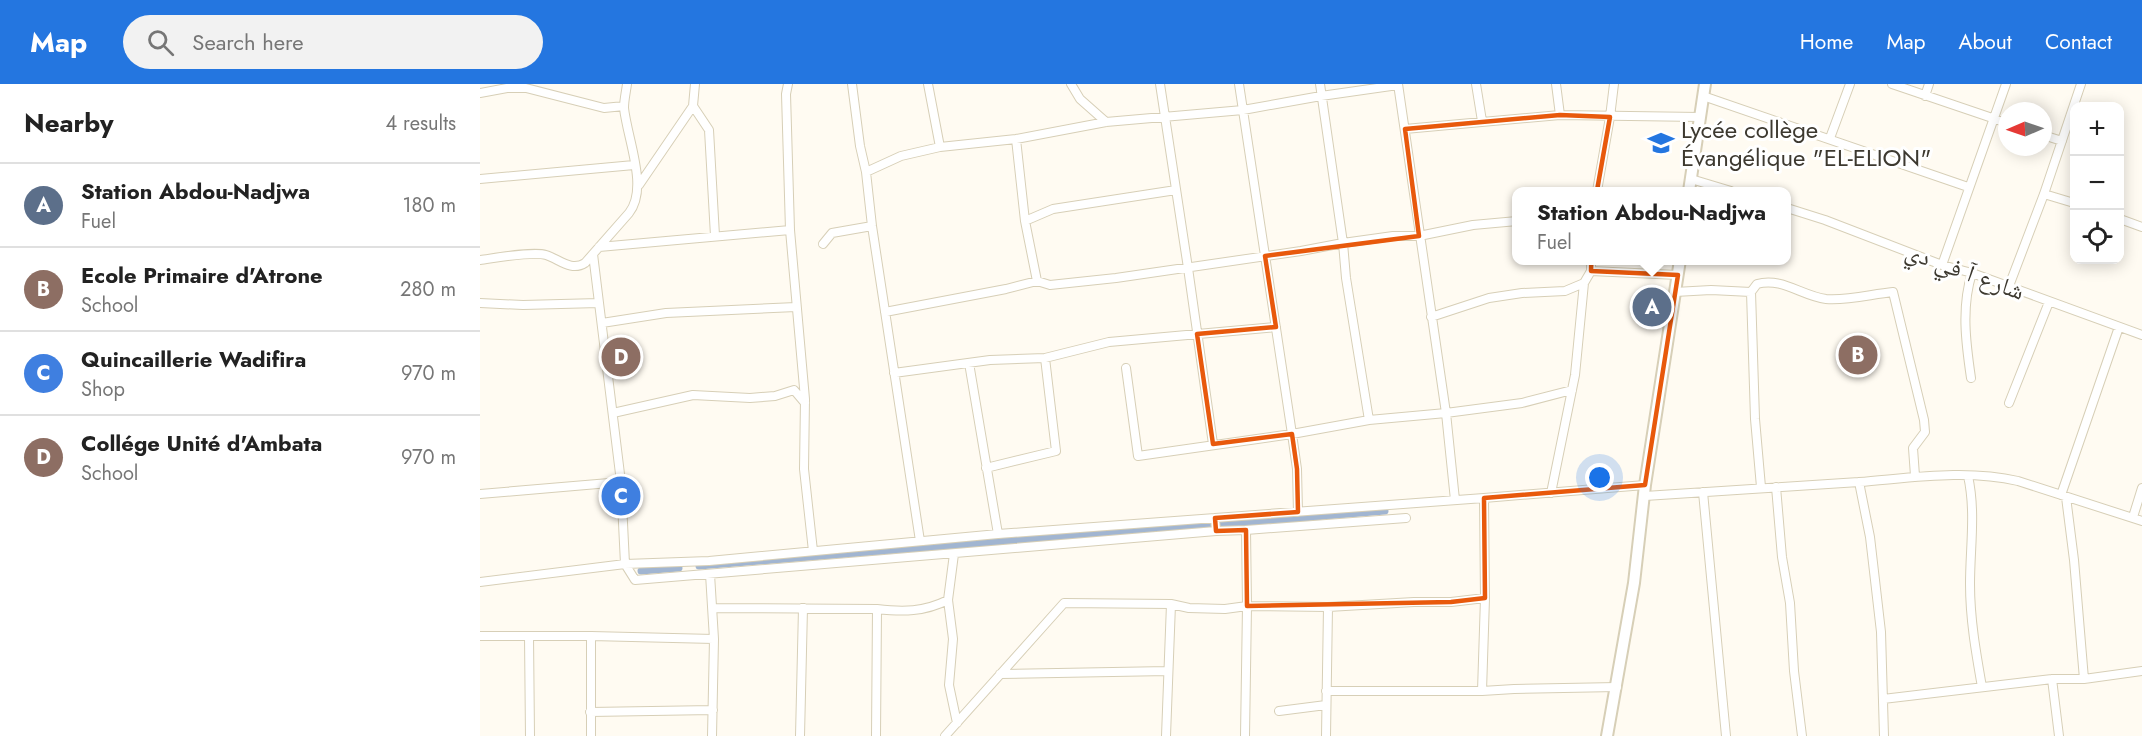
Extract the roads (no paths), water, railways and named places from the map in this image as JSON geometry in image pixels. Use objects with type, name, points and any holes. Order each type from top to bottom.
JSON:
[{"type":"street","points":[[627,84],[624,106],[639,185]]},
{"type":"street","points":[[480,260],[543,254],[576,267],[585,263],[634,206],[639,185],[693,106],[695,84]]},
{"type":"street","points":[[788,84],[786,94],[790,230],[805,404],[804,466],[813,551]]},
{"type":"street","points":[[852,84],[920,542]]},
{"type":"street","points":[[928,84],[940,147]]},
{"type":"street","points":[[1071,84],[1080,99],[1106,122]]},
{"type":"street","points":[[1160,84],[1213,444]]},
{"type":"street","points":[[1239,84],[1297,469],[1298,513]]},
{"type":"street","points":[[1320,84],[1346,278],[1369,420]]},
{"type":"street","points":[[1476,84],[1482,121]]},
{"type":"street","points":[[1556,84],[1560,116]]},
{"type":"street","points":[[1598,187],[1614,84]]},
{"type":"street","points":[[1690,187],[1705,84]]},
{"type":"street","points":[[1830,138],[1850,84]]},
{"type":"street","points":[[1892,84],[1998,120]]},
{"type":"street","points":[[1925,96],[1929,84]]},
{"type":"street","points":[[1942,265],[2006,84]]},
{"type":"street","points":[[2008,286],[2044,194],[2081,84]]},
{"type":"street","points":[[866,172],[901,156],[940,147],[1016,139],[1106,122],[1243,110],[1398,85],[1446,413],[1455,501]]},
{"type":"street","points":[[480,93],[490,88],[526,88],[604,108],[624,106]]},
{"type":"street","points":[[1703,96],[1968,187]]},
{"type":"street","points":[[693,106],[709,130],[715,236]]},
{"type":"street","points":[[1405,129],[1560,116],[1700,117]]},
{"type":"street","points":[[2052,138],[2062,141]]},
{"type":"street","points":[[1016,139],[1025,220],[1037,281]]},
{"type":"street","points":[[480,179],[634,165]]},
{"type":"street","points":[[1691,179],[1716,187]]},
{"type":"street","points":[[1025,220],[1053,209],[1176,190]]},
{"type":"street","points":[[2044,194],[2070,202]]},
{"type":"street","name":"شارع آ في دي","points":[[1791,209],[2142,335]]},
{"type":"street","points":[[2124,220],[2142,227]]},
{"type":"street","points":[[885,312],[1037,281],[1050,285],[1188,268],[1343,243],[1393,236],[1419,236],[1473,225],[1512,221]]},
{"type":"street","points":[[823,244],[832,233],[872,226]]},
{"type":"street","points":[[596,250],[790,230]]},
{"type":"street","points":[[596,250],[599,303],[621,482],[625,564],[634,580],[878,558],[1406,518]]},
{"type":"street","points":[[1551,493],[1575,375],[1584,283],[1591,272],[1592,265]]},
{"type":"street","points":[[1608,736],[1634,583],[1645,490],[1679,265]]},
{"type":"street","points":[[1591,272],[1678,275]]},
{"type":"street","points":[[1971,378],[1965,302],[1972,273]]},
{"type":"street","points":[[1761,487],[1755,419],[1751,292],[1757,284],[1766,281],[1790,286],[1818,298],[1829,299],[1893,292],[1924,420],[1925,432],[1913,448],[1915,476]]},
{"type":"street","points":[[1431,317],[1489,298],[1522,293],[1565,291],[1584,283]]},
{"type":"street","points":[[1675,292],[1711,290],[1751,292]]},
{"type":"street","points":[[2009,403],[2049,302]]},
{"type":"street","points":[[480,303],[550,305],[599,303]]},
{"type":"street","points":[[602,323],[666,313],[796,307]]},
{"type":"street","points":[[894,373],[969,363],[1045,358],[1109,342],[1276,327]]},
{"type":"street","points":[[2084,679],[2074,560],[2063,496],[2119,327]]},
{"type":"street","points":[[986,468],[1056,451],[1045,358]]},
{"type":"street","points":[[969,363],[998,534]]},
{"type":"street","points":[[1126,368],[1138,456],[1292,434],[1369,420],[1522,403],[1572,390]]},
{"type":"street","points":[[613,413],[693,395],[750,398],[775,396],[794,390],[805,404]]},
{"type":"street","points":[[480,582],[625,564],[709,561],[998,534],[1551,493],[1645,490],[1703,492],[1915,476],[2006,478],[2142,521]]},
{"type":"street","points":[[1968,476],[1973,533],[1970,552],[1971,608],[1982,687]]},
{"type":"street","points":[[480,494],[621,482]]},
{"type":"street","points":[[1859,482],[1864,498],[1878,601],[1884,736]]},
{"type":"street","points":[[1776,487],[1782,557],[1790,603],[1794,671],[1802,736]]},
{"type":"street","points":[[2133,518],[2142,488]]},
{"type":"street","points":[[1703,492],[1726,736]]},
{"type":"street","points":[[1482,691],[1485,598],[1484,498]]},
{"type":"street","points":[[1215,518],[1216,531]]},
{"type":"street","points":[[1245,736],[1248,606],[1246,530]]},
{"type":"street","points":[[954,554],[948,600],[953,639],[949,685],[957,723]]},
{"type":"street","points":[[710,574],[714,639],[712,736]]},
{"type":"street","points":[[945,736],[1064,603],[1171,604],[1189,608],[1225,609],[1248,606],[1328,607],[1451,602],[1485,598]]},
{"type":"street","points":[[713,608],[877,609],[904,612],[924,610],[948,600]]},
{"type":"street","points":[[1166,736],[1171,604]]},
{"type":"street","points":[[1326,736],[1328,607]]},
{"type":"street","points":[[800,736],[803,608]]},
{"type":"street","points":[[876,736],[877,609]]},
{"type":"street","points":[[480,636],[714,639]]},
{"type":"street","points":[[529,636],[530,736]]},
{"type":"street","points":[[591,636],[591,736]]},
{"type":"street","points":[[1000,674],[1168,671]]},
{"type":"street","points":[[1883,699],[2142,671]]},
{"type":"street","points":[[2052,679],[2059,736]]},
{"type":"street","points":[[1326,691],[1482,691],[1617,687]]},
{"type":"street","points":[[1279,711],[1326,705]]},
{"type":"street","points":[[590,712],[713,710]]},
{"type":"waterway","points":[[1221,525],[1385,511]]},
{"type":"waterway","points":[[1139,531],[1212,525]]},
{"type":"waterway","points":[[699,566],[1134,531]]},
{"type":"waterway","points":[[641,571],[679,568]]},
{"type":"place","name":"Lycée collège Évangélique \"EL-ELION\"","points":[[1661,143]]},
{"type":"place","name":"Station Abdou-Nadjwa","points":[[1652,307]]},
{"type":"place","name":"Ecole Primaire d'Atrone","points":[[1858,355]]},
{"type":"place","name":"Collége Unité d'Ambata","points":[[621,357]]},
{"type":"place","name":"Quincaillerie Wadifira","points":[[621,496]]}]
